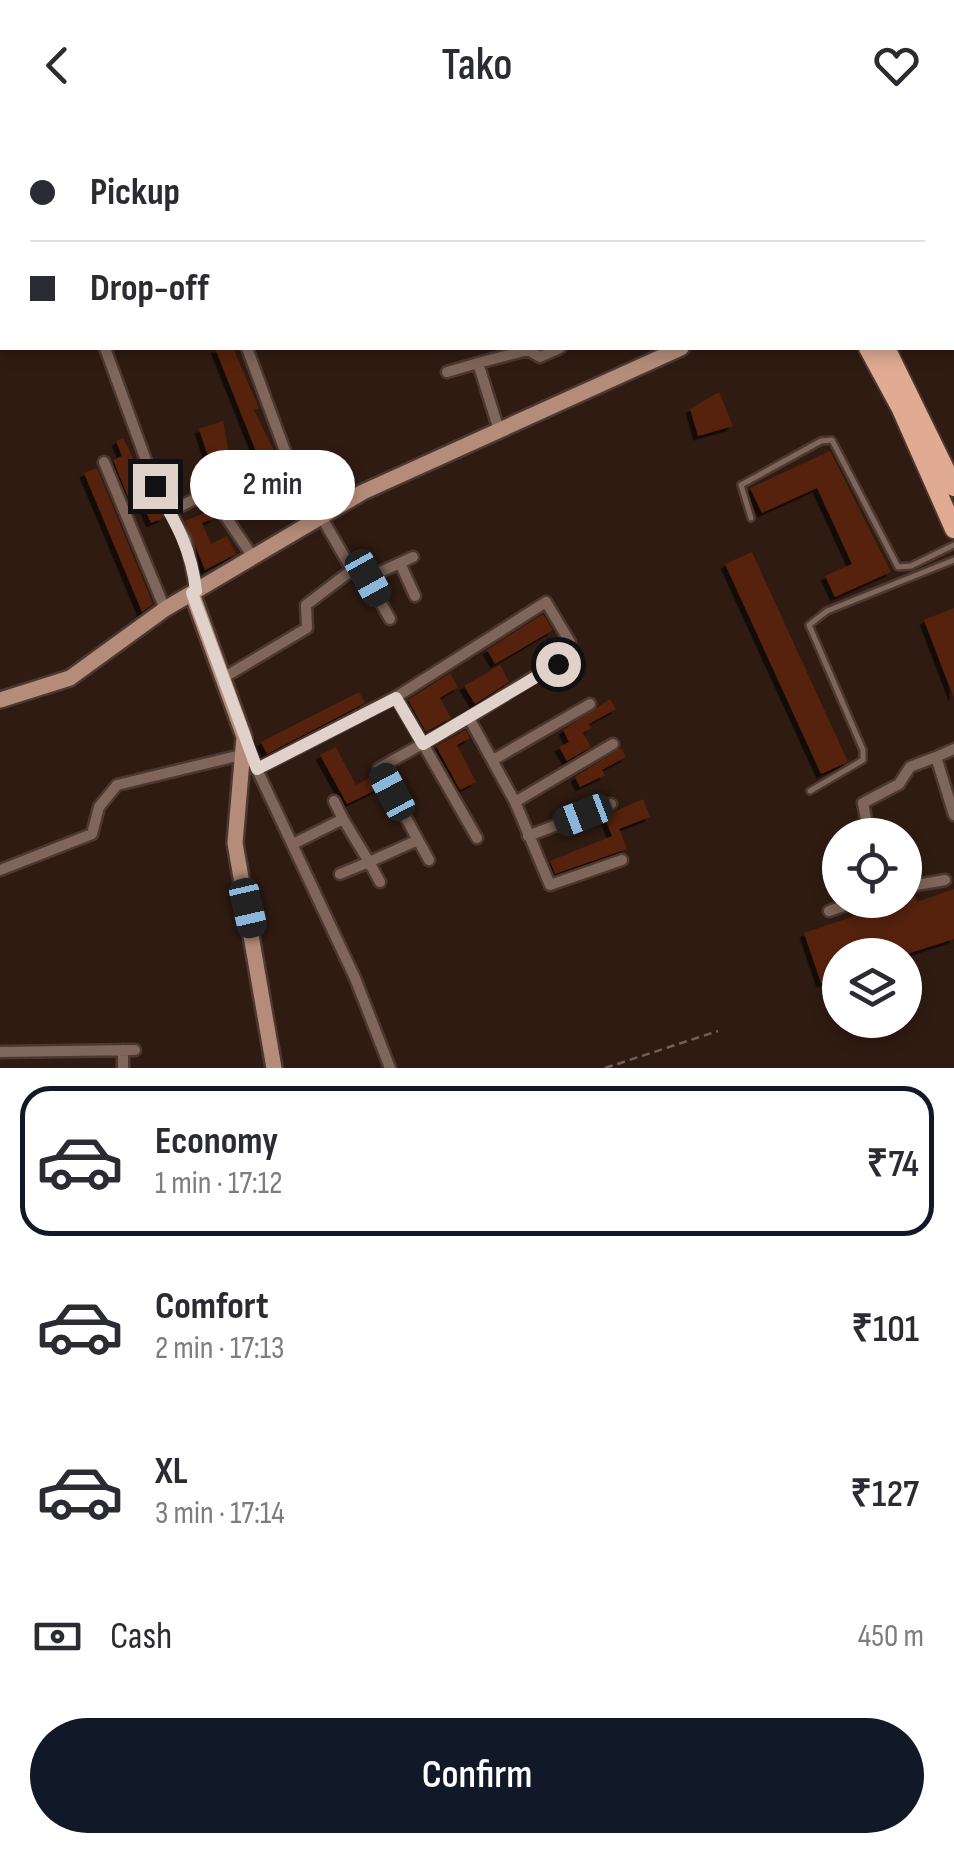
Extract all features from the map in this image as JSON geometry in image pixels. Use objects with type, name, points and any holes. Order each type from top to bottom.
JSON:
[{"type":"main road","points":[[0,700],[70,678],[165,609],[322,516],[498,427],[675,350]]},
{"type":"main road","points":[[869,350],[917,442],[954,529]]},
{"type":"main road","points":[[887,350],[954,486]]},
{"type":"main road","points":[[194,592],[242,748],[235,843],[274,1068]]},
{"type":"street","points":[[106,350],[155,486],[194,564],[194,592]]},
{"type":"street","points":[[248,350],[288,459],[352,570],[368,578],[390,619]]},
{"type":"street","points":[[446,372],[528,350],[540,357],[556,350]]},
{"type":"street","points":[[478,363],[498,427]]},
{"type":"street","points":[[104,462],[165,609]]},
{"type":"street","points":[[170,512],[208,492],[253,557]]},
{"type":"street","points":[[368,578],[413,556]]},
{"type":"street","points":[[400,563],[415,596]]},
{"type":"street","points":[[223,678],[306,628],[306,605],[352,570]]},
{"type":"street","points":[[257,769],[396,698],[546,602],[570,642],[568,655],[469,718],[379,768],[429,860]]},
{"type":"street","points":[[396,698],[478,838]]},
{"type":"street","points":[[493,760],[590,704]]},
{"type":"street","points":[[469,718],[515,802],[550,885],[622,860]]},
{"type":"street","points":[[515,802],[613,744]]},
{"type":"street","points":[[0,870],[92,834],[99,806],[118,785],[242,748],[257,769],[356,978],[390,1068]]},
{"type":"street","points":[[866,818],[863,803],[900,784],[910,767],[954,749]]},
{"type":"street","points":[[936,757],[954,815]]},
{"type":"street","points":[[334,801],[380,882]]},
{"type":"street","points":[[528,836],[611,804]]},
{"type":"street","points":[[293,844],[344,819]]},
{"type":"street","points":[[340,874],[418,840]]},
{"type":"street","points":[[922,884],[945,880]]},
{"type":"street","points":[[0,1052],[129,1050],[123,1068]]},
{"type":"lane","points":[[751,518],[740,486],[757,473],[832,440],[898,567],[910,566],[954,544]]},
{"type":"lane","points":[[810,792],[862,760],[863,750],[809,625],[827,611],[954,560]]},
{"type":"path","points":[[605,1068],[718,1031]]},
{"type":"building","points":[[216,350],[234,350],[259,408],[254,410],[277,457],[261,464]]},
{"type":"building","points":[[719,392],[733,426],[698,436],[690,409]]},
{"type":"building","points":[[223,421],[231,465],[213,471],[199,429]]},
{"type":"building","points":[[123,438],[163,518],[151,523],[142,503],[132,507],[113,460],[122,456],[116,441]]},
{"type":"building","points":[[830,451],[891,572],[835,597],[825,576],[852,564],[817,488],[762,513],[750,488]]},
{"type":"building","points":[[97,468],[153,604],[142,612],[84,473]]},
{"type":"building","points":[[211,510],[215,518],[202,523],[211,544],[227,536],[236,554],[205,570],[185,521]]},
{"type":"building","points":[[752,552],[848,762],[821,774],[725,564]]},
{"type":"building","points":[[954,608],[954,696],[953,696],[924,620]]},
{"type":"building","points":[[543,614],[553,630],[495,664],[487,650]]},
{"type":"building","points":[[500,665],[509,682],[475,704],[464,686]]},
{"type":"building","points":[[450,673],[458,687],[440,698],[451,718],[426,732],[408,700]]},
{"type":"building","points":[[359,692],[365,703],[267,754],[261,742]]},
{"type":"building","points":[[610,699],[616,709],[589,724],[591,728],[583,733],[591,747],[567,761],[559,747],[569,742],[563,730]]},
{"type":"building","points":[[466,730],[470,738],[457,745],[476,782],[460,790],[436,746]]},
{"type":"building","points":[[336,747],[356,785],[373,776],[380,788],[347,804],[320,755]]},
{"type":"building","points":[[621,748],[626,757],[602,770],[605,775],[580,787],[575,777]]},
{"type":"building","points":[[643,799],[650,817],[619,829],[627,849],[555,874],[550,861],[612,836],[604,816]]},
{"type":"building","points":[[954,889],[954,939],[922,949],[922,938],[822,938],[821,983],[804,933],[849,918],[922,918],[922,900]]},
{"type":"route","points":[[155,486],[186,540],[194,564],[196,591],[192,593],[257,769],[396,698],[423,744],[558,664]]}]
